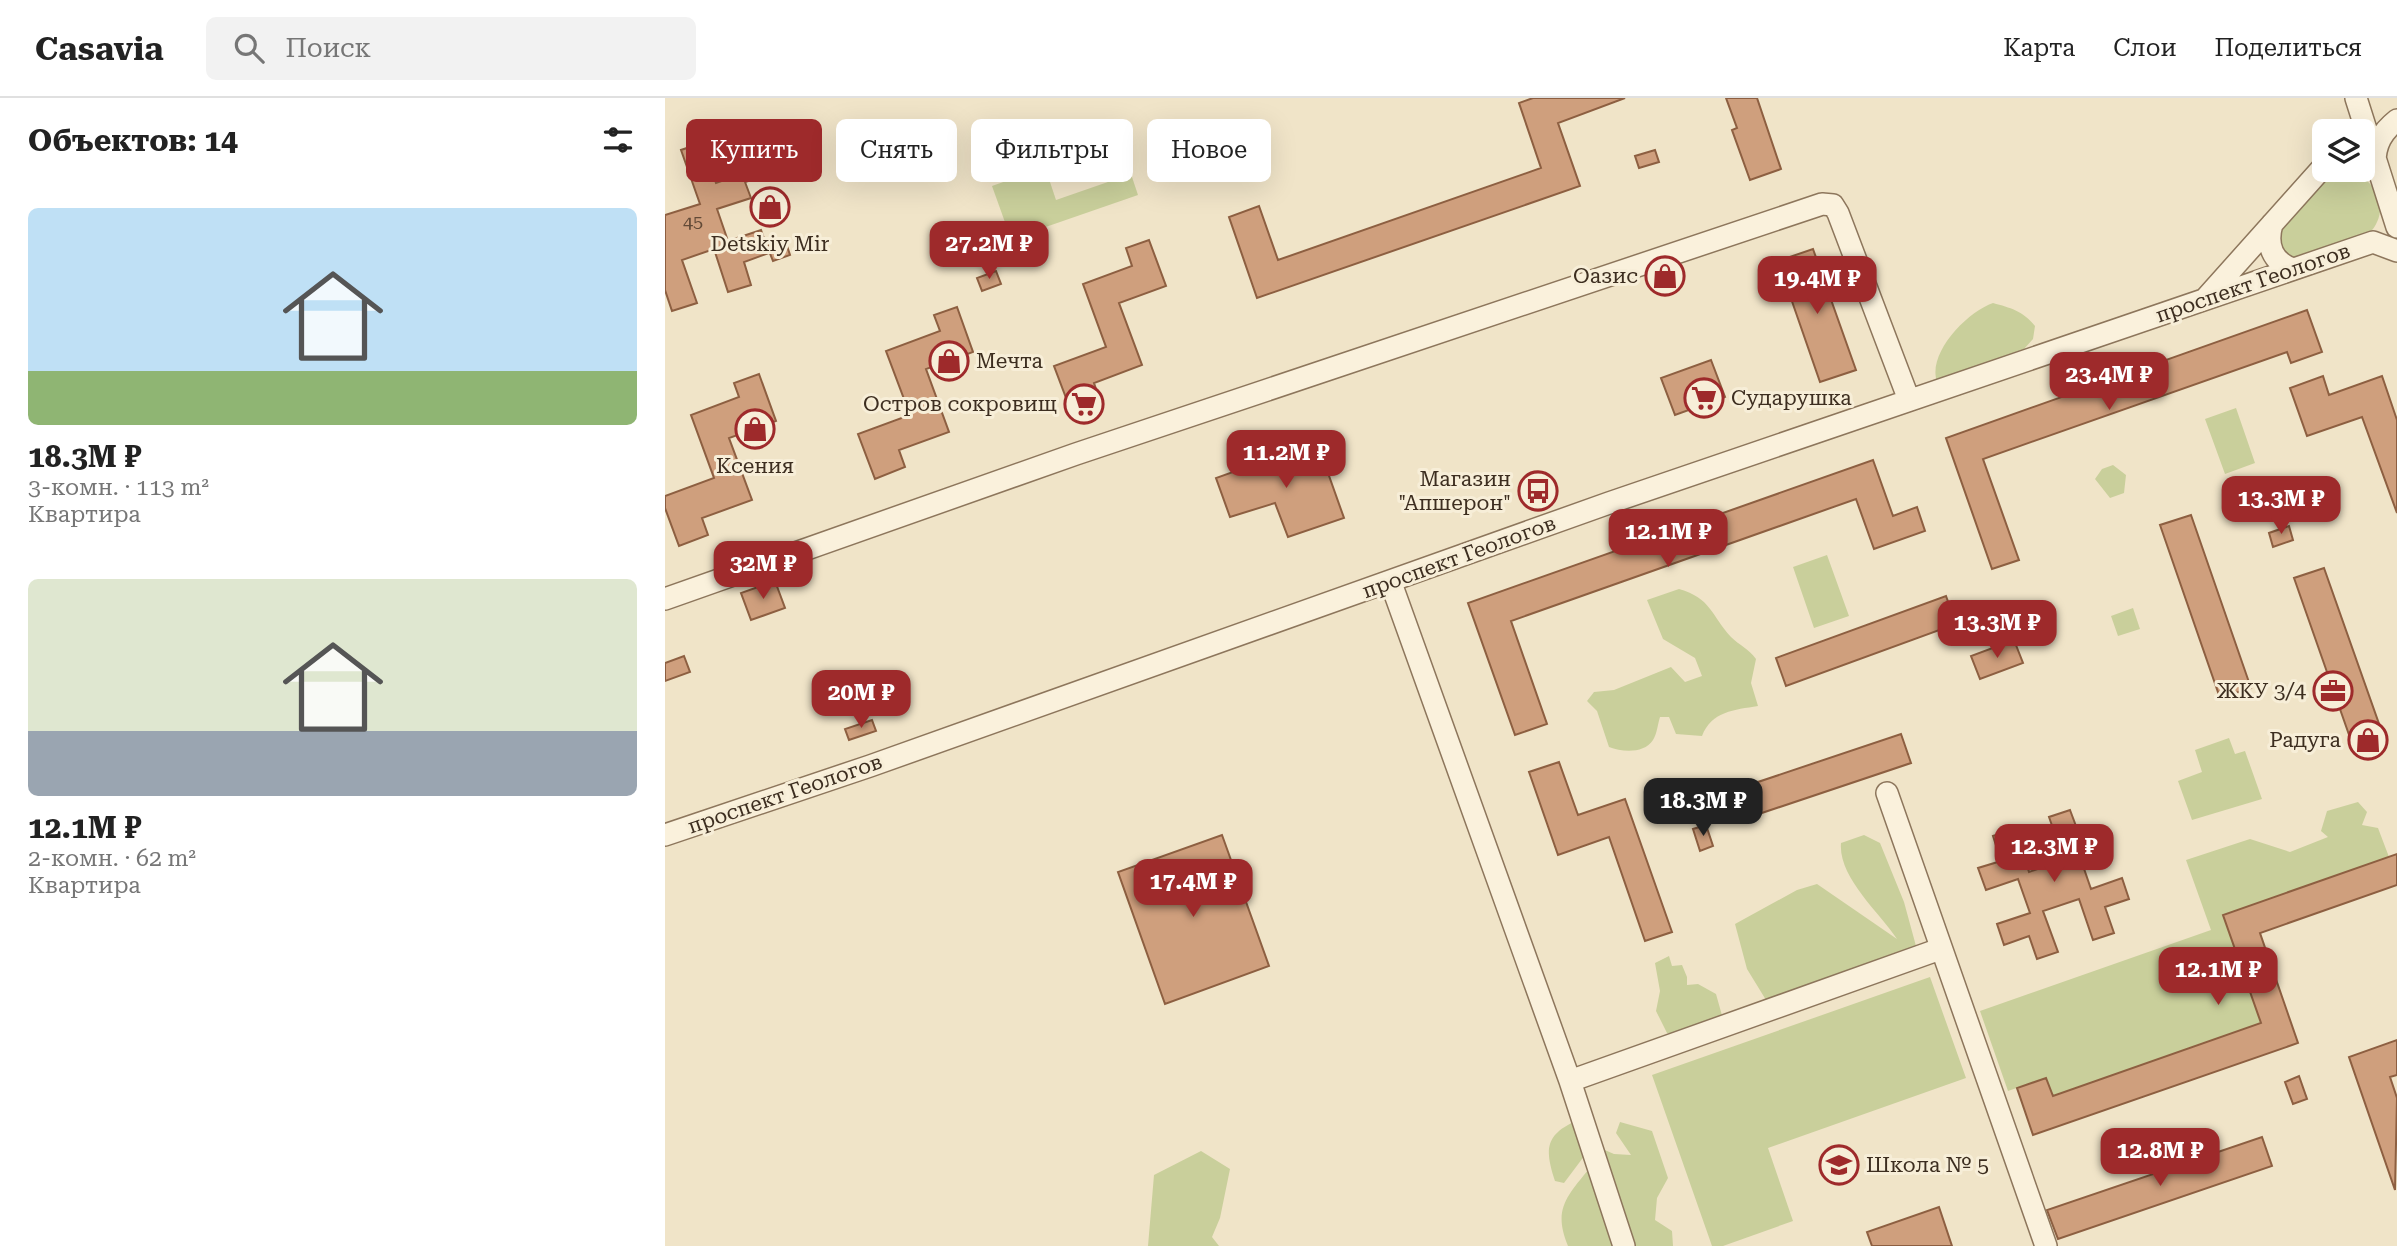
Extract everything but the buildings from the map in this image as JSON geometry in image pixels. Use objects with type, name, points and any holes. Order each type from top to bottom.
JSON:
[{"type":"street","points":[[2357,116],[2397,110]]},
{"type":"street","points":[[2375,149],[2384,130],[2397,120]]},
{"type":"street","points":[[2375,175],[2393,218],[2373,242],[2397,251]]},
{"type":"street","points":[[2205,299],[2312,180]]},
{"type":"street","points":[[665,599],[981,487],[1822,204],[1833,205],[1838,213],[1909,400]]},
{"type":"street","points":[[2272,224],[2269,240],[2274,255],[2284,265],[2293,269]]},
{"type":"street","name":"проспект Геологов","points":[[665,835],[1391,583],[1609,503],[2373,242]]},
{"type":"street","points":[[1391,583],[1570,1081],[1624,1246]]},
{"type":"street","points":[[1887,793],[2046,1246]]},
{"type":"street","points":[[1570,1081],[1940,949]]},
{"type":"green space","points":[[1133,180],[1138,195],[1011,239],[992,186],[1003,182],[1050,182],[1056,200],[1108,182]]},
{"type":"green space","points":[[2322,182],[2369,182],[2379,198],[2378,218],[2369,233],[2320,256],[2305,260],[2289,258],[2279,245],[2281,229]]},
{"type":"green space","points":[[1993,303],[2026,317],[2035,326],[2033,339],[2024,349],[1937,382],[1935,371],[1943,347],[1961,324]]},
{"type":"green space","points":[[2236,408],[2255,463],[2225,474],[2205,419]]},
{"type":"green space","points":[[2113,465],[2126,475],[2124,493],[2110,498],[2095,479],[2102,469]]},
{"type":"green space","points":[[1827,555],[1849,616],[1814,628],[1793,567]]},
{"type":"green space","points":[[1679,589],[1704,602],[1731,637],[1756,659],[1751,683],[1758,706],[1725,713],[1712,721],[1702,736],[1676,734],[1669,717],[1660,717],[1654,738],[1644,748],[1626,751],[1609,747],[1597,711],[1587,701],[1594,692],[1614,690],[1671,667],[1685,682],[1702,676],[1695,658],[1663,639],[1647,600]]},
{"type":"green space","points":[[2133,608],[2140,629],[2118,636],[2111,616]]},
{"type":"green space","points":[[2229,738],[2235,754],[2245,751],[2262,799],[2192,820],[2178,781],[2202,772],[2195,750]]},
{"type":"green space","points":[[2358,802],[2367,812],[2362,825],[2378,828],[2389,857],[2224,915],[2261,1023],[2053,1096],[2046,1078],[2008,1091],[1980,1011],[2211,930],[2186,860],[2250,839],[2290,852],[2328,837],[2321,831],[2327,811]]},
{"type":"green space","points":[[1864,835],[1880,843],[1904,902],[1916,946],[1766,1000],[1747,969],[1735,924],[1797,890],[1817,884],[1897,939],[1861,894],[1846,869],[1841,843]]},
{"type":"green space","points":[[1669,956],[1672,966],[1682,965],[1687,985],[1698,984],[1716,994],[1723,1019],[1681,1035],[1667,1033],[1656,1011],[1660,991],[1655,963]]},
{"type":"green space","points":[[1930,977],[1966,1078],[1768,1148],[1793,1221],[1723,1246],[1712,1246],[1652,1075]]},
{"type":"green space","points":[[1574,1122],[1585,1155],[1564,1183],[1555,1181],[1549,1146],[1557,1133]]},
{"type":"green space","points":[[1620,1122],[1652,1131],[1668,1178],[1657,1198],[1655,1220],[1672,1231],[1673,1246],[1635,1246],[1600,1148],[1614,1154],[1631,1155],[1616,1133]]},
{"type":"green space","points":[[1201,1151],[1230,1169],[1220,1218],[1212,1237],[1219,1246],[1148,1246],[1154,1175]]},
{"type":"green space","points":[[1589,1169],[1615,1246],[1568,1246],[1562,1223],[1564,1204]]},
{"type":"place","name":"Detskiy Mir","points":[[770,207]]},
{"type":"place","name":"Оазис","points":[[1665,276]]},
{"type":"place","name":"Мечта","points":[[949,361]]},
{"type":"place","name":"Сударушка","points":[[1704,398]]},
{"type":"place","name":"Остров сокровищ","points":[[1084,404]]},
{"type":"place","name":"Ксения","points":[[755,429]]},
{"type":"place","name":"Магазин \"Апшерон\"","points":[[1538,491]]},
{"type":"place","name":"ЖКУ 3/4","points":[[2333,691]]},
{"type":"place","name":"Радуга","points":[[2368,740]]},
{"type":"place","name":"Школа № 5","points":[[1839,1165]]}]
